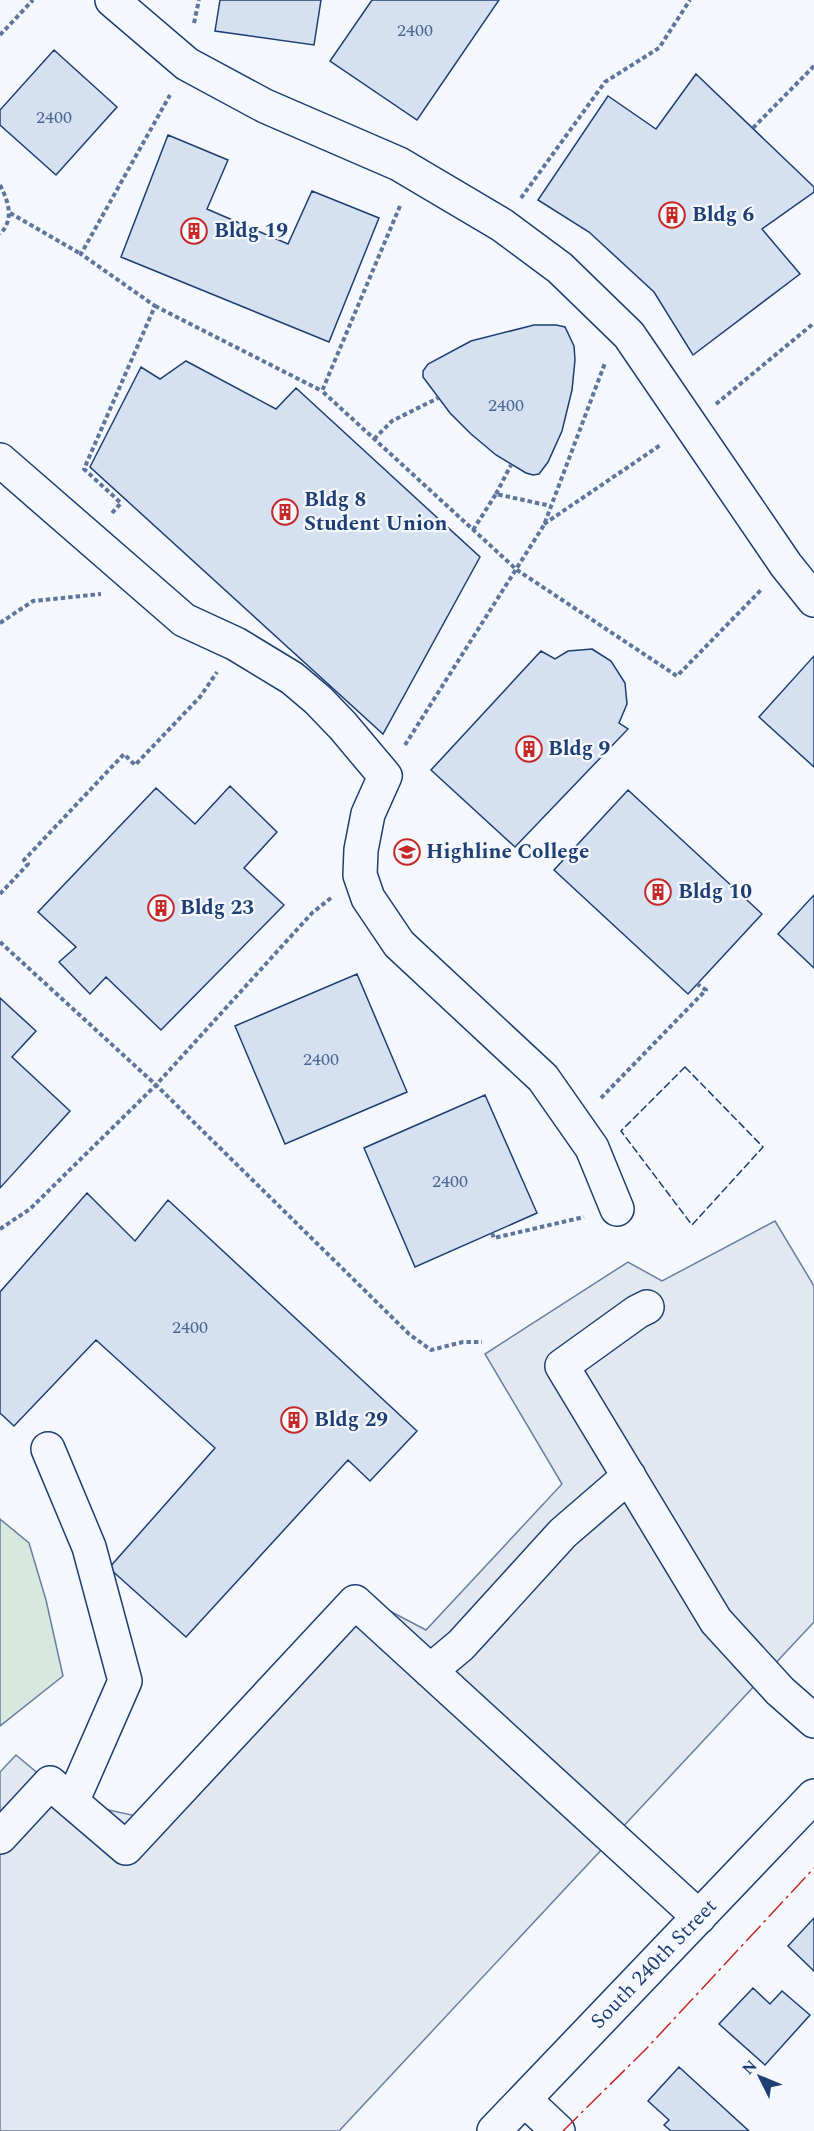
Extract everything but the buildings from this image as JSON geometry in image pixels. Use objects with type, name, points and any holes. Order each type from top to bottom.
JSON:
[{"type":"main road","points":[[112,0],[187,64],[265,106],[399,164],[502,225],[560,268],[629,335],[786,565],[814,600]]},
{"type":"main road","points":[[0,460],[184,620],[236,644],[292,678],[318,700],[385,776],[368,814],[361,850],[360,875],[368,898],[399,944],[543,1078],[592,1148],[617,1209]]},
{"type":"main road","points":[[647,1307],[562,1366],[716,1621],[780,1691],[814,1721]]},
{"type":"main road","points":[[48,1449],[89,1547],[125,1681],[72,1802]]},
{"type":"main road","points":[[430,1671],[461,1645],[562,1533],[629,1476]]},
{"type":"main road","points":[[0,1837],[50,1783],[126,1848],[355,1602],[699,1917]]},
{"type":"main road","name":"South 240th Street","points":[[494,2131],[699,1917],[810,1810]]},
{"type":"main road","points":[[525,2100],[558,2131]]},
{"type":"path","points":[[0,35],[33,0]]},
{"type":"path","points":[[502,225],[605,82],[659,48],[690,0]]},
{"type":"path","points":[[81,254],[187,64]]},
{"type":"path","points":[[753,128],[814,66]]},
{"type":"path","points":[[322,391],[414,173]]},
{"type":"path","points":[[0,185],[8,202],[10,213],[4,231],[0,234]]},
{"type":"path","points":[[10,213],[81,254],[155,306],[322,391],[517,570],[677,676],[786,565]]},
{"type":"path","points":[[91,539],[121,503],[84,469],[155,306]]},
{"type":"path","points":[[544,525],[690,425],[814,323]]},
{"type":"path","points":[[385,776],[544,525],[579,428],[620,326]]},
{"type":"path","points":[[374,439],[392,421],[438,398]]},
{"type":"path","points":[[473,530],[512,465]]},
{"type":"path","points":[[496,494],[551,506]]},
{"type":"path","points":[[0,623],[33,601],[102,594]]},
{"type":"path","points":[[0,894],[28,864],[24,861],[124,754],[135,765],[200,697],[236,644]]},
{"type":"path","points":[[0,1229],[30,1209],[156,1085],[312,913],[360,875]]},
{"type":"path","points":[[0,942],[156,1085],[409,1334],[431,1350],[463,1341],[482,1342]]},
{"type":"path","points":[[572,1119],[603,1097],[706,990],[697,984]]},
{"type":"path","points":[[492,1233],[494,1238],[617,1209]]},
{"type":"shaded area","points":[[775,1221],[814,1286],[814,1622],[339,2131],[0,2131],[0,1772],[16,1755],[72,1802],[136,1816],[346,1588],[426,1630],[562,1484],[485,1354],[628,1262],[662,1281]]},
{"type":"shaded area","points":[[0,1519],[29,1543],[46,1600],[63,1676],[0,1726]]},
{"type":"fence","points":[[685,1067],[763,1147],[692,1225],[621,1131],[685,1067]]},
{"type":"power","points":[[563,2131],[647,2048],[814,1868]]},
{"type":"place","name":"Bldg 6","points":[[672,215]]},
{"type":"place","name":"Bldg 19","points":[[194,231]]},
{"type":"place","name":"Bldg 8 Student Union","points":[[285,512]]},
{"type":"place","name":"Bldg 9","points":[[529,749]]},
{"type":"place","name":"Highline College","points":[[407,852]]},
{"type":"place","name":"Bldg 10","points":[[658,892]]},
{"type":"place","name":"Bldg 23","points":[[161,908]]},
{"type":"place","name":"Bldg 29","points":[[294,1420]]}]
